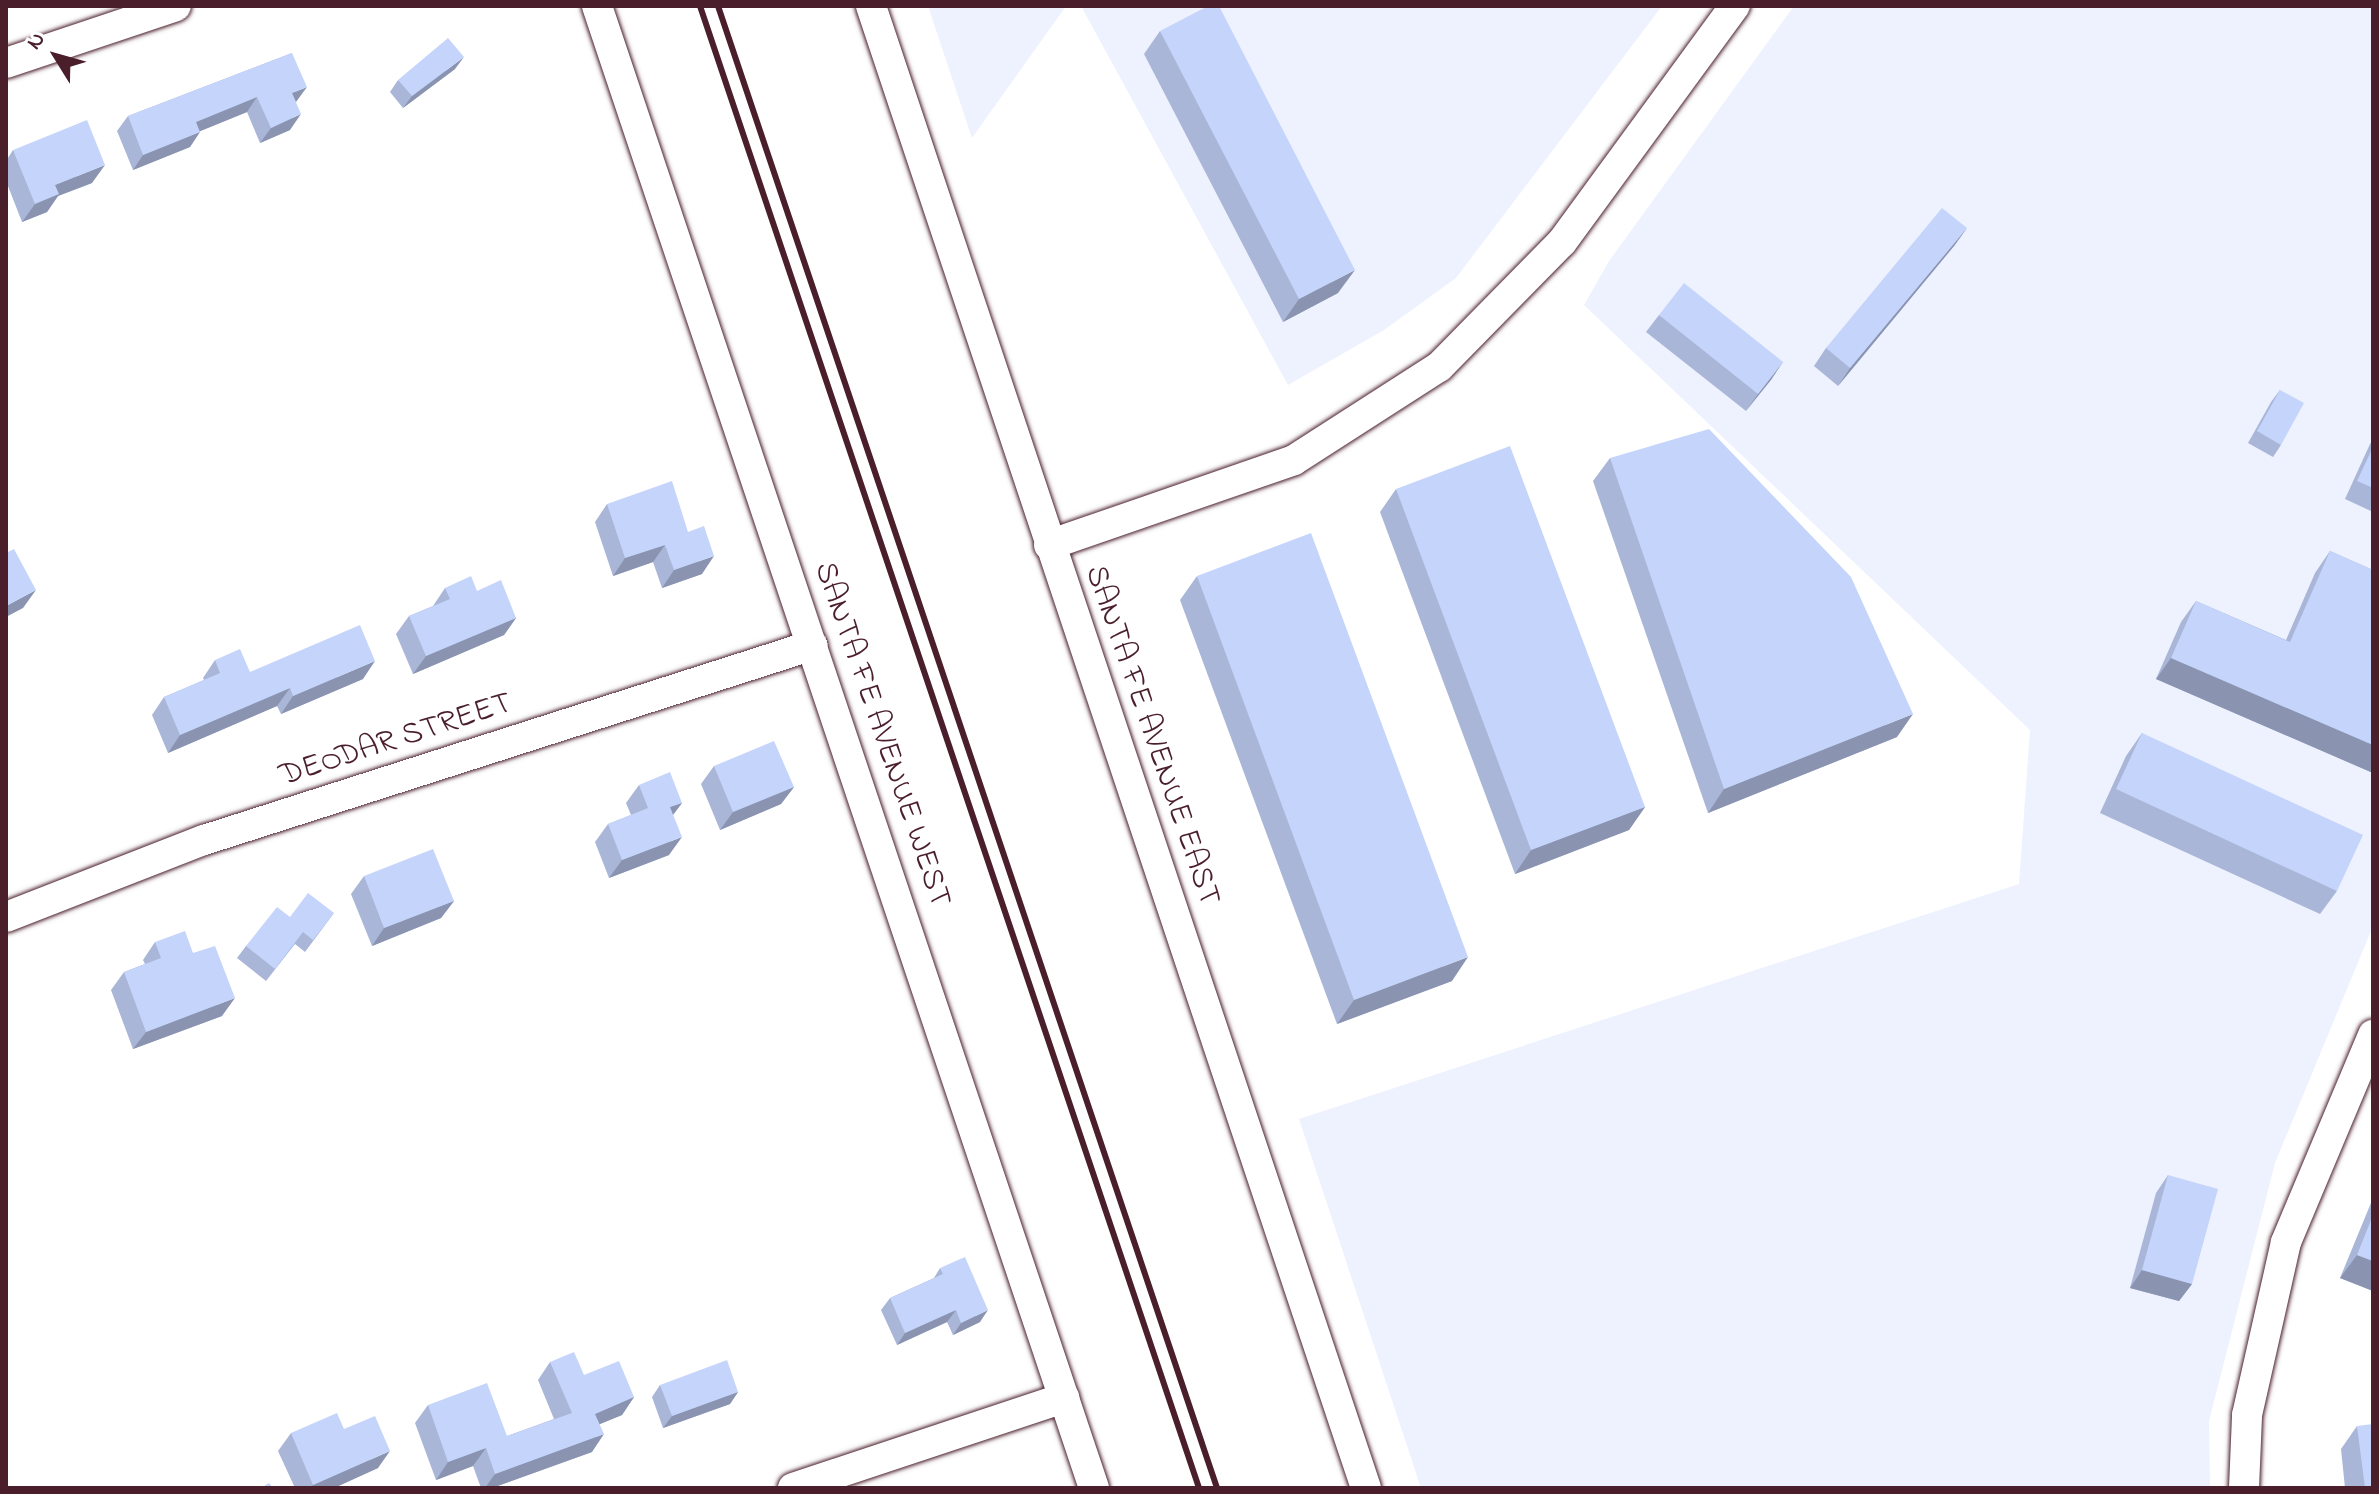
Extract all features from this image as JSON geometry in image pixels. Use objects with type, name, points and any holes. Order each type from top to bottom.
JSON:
[{"type":"street","points":[[6,63],[176,6]]},
{"type":"street","name":"SANTA FE AVENUE WEST","points":[[597,6],[1094,1488]]},
{"type":"street","name":"SANTA FE AVENUE EAST","points":[[871,6],[1366,1488]]},
{"type":"street","points":[[1049,545],[1294,460],[1439,367],[1562,242],[1735,6]]},
{"type":"street","name":"DEODAR STREET","points":[[6,917],[204,840],[813,645]]},
{"type":"street","points":[[2244,1488],[2247,1415],[2286,1242],[2373,1035]]},
{"type":"street","points":[[793,1488],[1064,1398]]},
{"type":"shaded area","points":[[928,6],[1066,6],[972,138]]},
{"type":"shaded area","points":[[1081,6],[1662,6],[1456,278],[1384,330],[1288,385]]},
{"type":"shaded area","points":[[1794,6],[2373,6],[2373,926],[2275,1163],[2209,1421],[2210,1488],[1421,1488],[1299,1119],[2019,884],[2030,730],[1584,305],[1609,261]]},
{"type":"building","points":[[1208,6],[1219,6],[1355,270],[1299,299],[1160,31]]},
{"type":"building","points":[[448,38],[464,57],[412,96],[398,80]]},
{"type":"building","points":[[292,53],[307,87],[292,93],[301,114],[271,128],[257,97],[196,122],[200,132],[143,155],[128,116]]},
{"type":"building","points":[[87,120],[105,165],[55,185],[59,194],[35,204],[13,150]]},
{"type":"building","points":[[1942,208],[1967,228],[1850,368],[1826,348]]},
{"type":"building","points":[[1684,283],[1783,362],[1758,394],[1659,315]]},
{"type":"building","points":[[2280,390],[2304,403],[2281,445],[2257,431]]},
{"type":"building","points":[[1709,429],[1851,577],[1913,714],[1724,789],[1610,458]]},
{"type":"building","points":[[1510,446],[1645,807],[1531,850],[1396,489]]},
{"type":"building","points":[[2373,447],[2373,488],[2357,481]]},
{"type":"building","points":[[672,481],[688,532],[704,526],[714,556],[674,570],[665,545],[625,558],[607,504]]},
{"type":"building","points":[[1311,533],[1468,957],[1354,1000],[1197,576]]},
{"type":"building","points":[[14,549],[36,590],[6,606],[6,553]]},
{"type":"building","points":[[2330,551],[2373,570],[2373,745],[2171,658],[2196,601],[2290,642]]},
{"type":"building","points":[[471,576],[477,591],[501,580],[516,618],[426,656],[409,616],[450,599],[445,588]]},
{"type":"building","points":[[360,625],[375,661],[293,696],[290,688],[180,735],[164,697],[220,673],[215,660],[240,649],[250,672]]},
{"type":"building","points":[[2142,733],[2363,835],[2337,891],[2116,789]]},
{"type":"building","points":[[774,741],[794,787],[733,812],[714,766]]},
{"type":"building","points":[[670,772],[682,803],[670,807],[682,837],[622,860],[608,824],[648,808],[639,785]]},
{"type":"building","points":[[433,849],[454,901],[384,928],[364,876]]},
{"type":"building","points":[[308,893],[334,913],[313,940],[303,932],[275,969],[246,946],[277,907],[290,917]]},
{"type":"building","points":[[185,931],[193,953],[215,946],[235,998],[146,1032],[124,972],[161,958],[155,942]]},
{"type":"building","points":[[2168,1175],[2218,1189],[2192,1284],[2142,1270]]},
{"type":"building","points":[[2373,1215],[2373,1261],[2357,1255]]},
{"type":"building","points":[[965,1257],[988,1310],[961,1323],[956,1310],[905,1333],[890,1298],[943,1274],[940,1268]]},
{"type":"building","points":[[574,1352],[584,1375],[619,1361],[634,1397],[595,1414],[604,1434],[495,1474],[486,1448],[448,1462],[428,1405],[487,1383],[507,1436],[572,1413],[550,1362]]},
{"type":"building","points":[[727,1360],[738,1392],[672,1416],[660,1385]]},
{"type":"building","points":[[337,1413],[344,1429],[375,1416],[390,1451],[313,1485],[291,1433]]},
{"type":"building","points":[[2373,1424],[2373,1488],[2365,1488],[2357,1426]]},
{"type":"railway","points":[[700,6],[1199,1488]]},
{"type":"railway","points":[[718,6],[1217,1488]]}]
